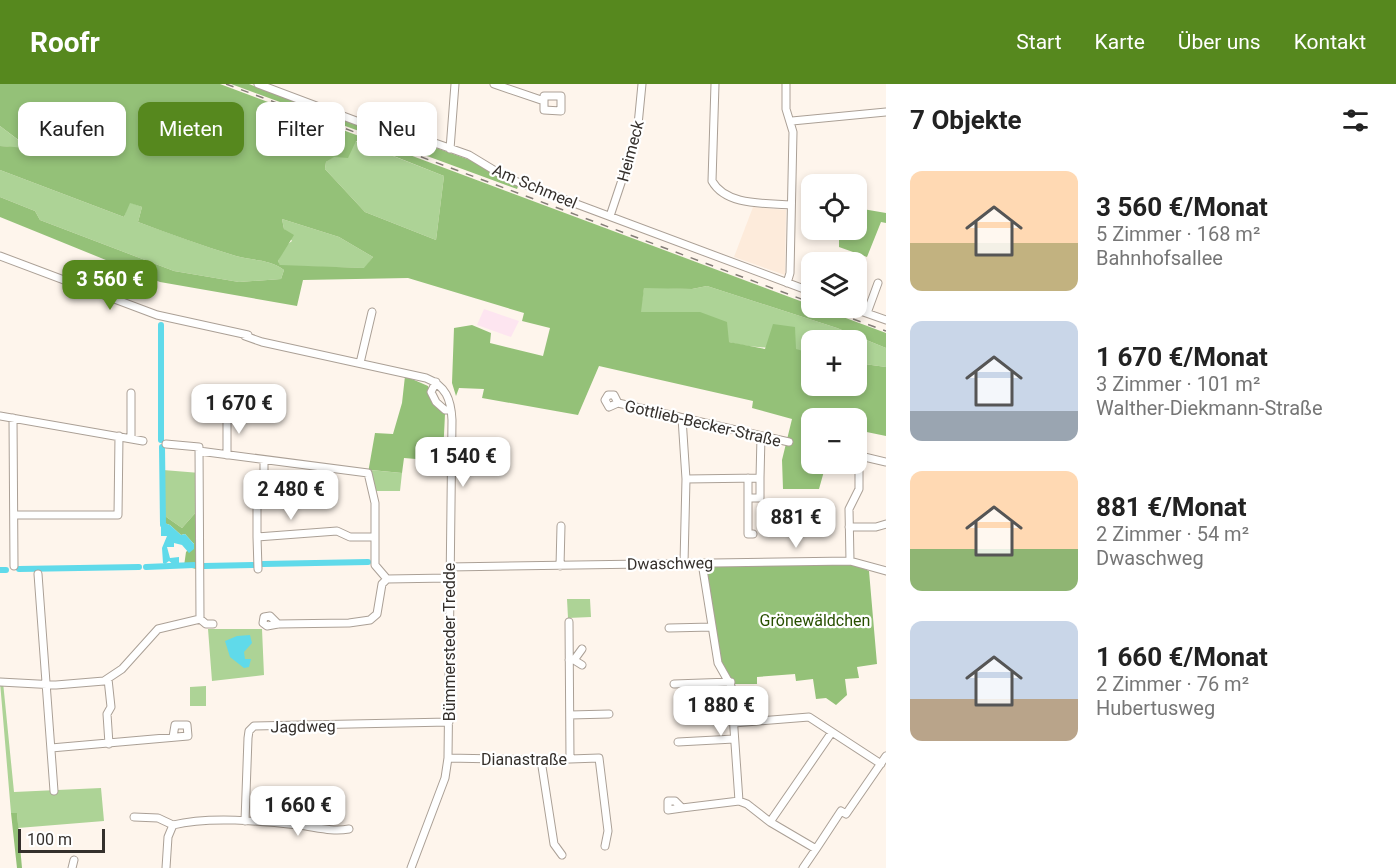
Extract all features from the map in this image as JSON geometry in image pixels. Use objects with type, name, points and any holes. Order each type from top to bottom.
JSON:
[{"type":"street","name":"Am Schmeel","points":[[258,84],[367,125],[398,130],[469,155],[507,178],[801,288]]},
{"type":"street","points":[[450,149],[455,84]]},
{"type":"street","points":[[494,84],[544,100]]},
{"type":"street","name":"Heimeck","points":[[610,216],[637,135],[642,84]]},
{"type":"street","points":[[715,84],[712,181],[717,190],[728,197],[791,205]]},
{"type":"street","points":[[786,84],[786,109],[792,121],[790,273],[787,283]]},
{"type":"street","points":[[792,121],[886,112]]},
{"type":"street","points":[[0,256],[157,315],[245,336],[263,337],[273,342],[439,384]]},
{"type":"street","points":[[878,284],[867,313],[886,320]]},
{"type":"street","points":[[360,363],[372,312]]},
{"type":"street","points":[[439,384],[431,392],[436,402],[445,410],[451,410]]},
{"type":"street","name":"Bümmersteder Tredde","points":[[411,868],[445,778],[448,758],[451,410],[449,397],[439,384]]},
{"type":"street","points":[[131,393],[131,438]]},
{"type":"street","name":"Gottlieb-Becker-Straße","points":[[618,403],[789,442]]},
{"type":"street","points":[[0,416],[143,441]]},
{"type":"street","points":[[227,416],[227,454]]},
{"type":"street","points":[[13,418],[14,566]]},
{"type":"street","points":[[682,418],[686,479],[684,563]]},
{"type":"street","points":[[14,514],[118,514],[119,436]]},
{"type":"street","points":[[748,498],[760,498],[761,436]]},
{"type":"street","points":[[166,444],[199,447],[200,619],[206,624],[213,624]]},
{"type":"street","points":[[199,452],[368,473],[375,503],[375,565],[387,579]]},
{"type":"street","points":[[867,458],[886,462]]},
{"type":"street","points":[[258,569],[257,489],[264,484],[264,460]]},
{"type":"street","points":[[850,561],[849,508],[859,489],[859,474]]},
{"type":"street","points":[[748,478],[748,534],[753,534]]},
{"type":"street","points":[[686,479],[760,478]]},
{"type":"street","points":[[849,527],[876,527],[886,524]]},
{"type":"street","points":[[560,566],[561,526]]},
{"type":"street","points":[[258,537],[337,531],[350,537],[375,537]]},
{"type":"street","name":"Dwaschweg","points":[[449,567],[850,561],[886,571]]},
{"type":"street","points":[[702,563],[718,663],[731,682],[739,801]]},
{"type":"street","points":[[38,574],[54,790]]},
{"type":"street","points":[[278,624],[349,623],[369,620],[379,610],[382,584],[387,579],[449,578]]},
{"type":"street","points":[[0,682],[84,684],[108,679],[122,669],[158,629],[200,619]]},
{"type":"street","points":[[569,622],[572,660],[570,759]]},
{"type":"street","points":[[669,628],[712,627]]},
{"type":"street","points":[[572,660],[582,649]]},
{"type":"street","points":[[572,660],[582,665]]},
{"type":"street","points":[[108,679],[111,707],[107,714],[109,744]]},
{"type":"street","points":[[674,684],[731,682]]},
{"type":"street","points":[[570,716],[609,714]]},
{"type":"street","points":[[734,723],[809,717],[880,764]]},
{"type":"street","name":"Jagdweg","points":[[245,821],[248,738],[249,731],[254,726],[449,722]]},
{"type":"street","points":[[770,822],[832,732]]},
{"type":"street","points":[[51,748],[174,737]]},
{"type":"street","points":[[678,742],[734,739]]},
{"type":"street","points":[[803,868],[841,811],[846,814],[886,756]]},
{"type":"street","name":"Dianastraße","points":[[448,758],[541,760],[599,758],[608,831],[605,846]]},
{"type":"street","points":[[541,760],[554,844],[562,855]]},
{"type":"street","points":[[682,808],[739,801],[816,849]]},
{"type":"street","points":[[134,817],[158,818],[173,825],[186,822],[245,821],[299,825],[337,831],[349,829]]},
{"type":"street","points":[[166,868],[168,837],[173,825]]},
{"type":"street","points":[[72,868],[74,860]]},
{"type":"shaded area","points":[[753,207],[786,210],[785,275],[734,257]]},
{"type":"shaded area","points":[[484,309],[519,321],[511,337],[477,325]]},
{"type":"green space","points":[[0,84],[220,84],[268,102],[256,102],[256,156],[345,156],[345,131],[357,135],[357,141],[348,158],[334,157],[326,162],[325,169],[365,212],[436,240],[444,176],[394,156],[413,156],[801,301],[801,316],[707,286],[692,289],[644,288],[641,312],[700,312],[727,322],[729,342],[765,349],[773,324],[795,327],[796,349],[801,350],[801,396],[867,396],[867,364],[886,367],[886,436],[867,432],[867,408],[801,408],[801,474],[823,474],[819,489],[783,489],[782,460],[792,419],[752,408],[753,401],[599,366],[578,415],[482,398],[484,389],[459,388],[456,396],[452,383],[454,328],[472,325],[491,333],[490,343],[543,356],[550,328],[522,321],[524,313],[408,278],[303,280],[297,306],[160,282],[0,217],[0,197],[35,211],[40,220],[174,271],[239,282],[281,279],[284,270],[273,264],[243,258],[138,222],[142,207],[130,203],[124,217],[0,170],[0,146],[18,147],[18,156],[126,156],[126,102],[18,102],[18,140],[0,126]],"holes":[[[282,219],[339,237],[373,257],[364,268],[280,265],[278,261],[294,235],[284,229]]]},
{"type":"green space","points":[[231,84],[249,84],[297,102],[280,102]]},
{"type":"green space","points":[[345,120],[357,125],[357,130],[345,126]]},
{"type":"green space","points":[[0,126],[18,140],[18,148],[0,146]]},
{"type":"green space","points":[[355,141],[357,142],[357,156],[393,156],[444,176],[436,240],[365,212],[325,169],[326,162],[334,156],[345,156],[345,148]]},
{"type":"green space","points":[[437,148],[470,160],[494,174],[519,184],[517,189],[427,156],[437,156]]},
{"type":"green space","points":[[0,170],[124,217],[129,202],[142,207],[138,222],[236,256],[273,264],[284,270],[281,279],[239,282],[174,271],[40,220],[35,211],[0,197]]},
{"type":"green space","points":[[867,210],[886,213],[886,223],[881,222],[867,257],[867,252],[853,252],[839,247],[839,240],[867,240]]},
{"type":"green space","points":[[282,219],[339,237],[373,257],[365,268],[280,266],[278,261],[285,246],[292,241],[284,229]]},
{"type":"green space","points":[[707,286],[842,330],[801,330],[801,351],[749,346],[718,339],[640,312],[644,287],[692,289]]},
{"type":"green space","points":[[806,318],[846,318],[886,333],[886,348],[867,340],[867,330],[837,328]]},
{"type":"green space","points":[[867,340],[886,348],[886,367],[867,364]]},
{"type":"green space","points":[[405,376],[428,386],[434,403],[445,414],[443,455],[429,454],[428,460],[404,458],[402,473],[371,470],[368,473],[375,433],[393,434],[402,403]]},
{"type":"green space","points":[[163,470],[200,473],[197,511],[182,528],[162,514]]},
{"type":"green space","points":[[370,470],[402,473],[400,491],[370,491]]},
{"type":"green space","points":[[197,511],[196,569],[184,566],[186,552],[194,544],[185,534],[181,535],[170,525],[161,522],[162,514],[182,528]]},
{"type":"green space","name":"Grönewäldchen","points":[[849,562],[869,571],[877,664],[857,667],[859,678],[845,679],[847,695],[836,705],[826,698],[816,699],[813,679],[796,681],[795,674],[757,677],[757,684],[734,684],[721,661],[704,565]]},
{"type":"green space","points":[[567,599],[590,599],[591,617],[568,618]]},
{"type":"green space","points":[[208,629],[262,629],[264,675],[212,681]]},
{"type":"green space","points":[[0,682],[3,682],[14,792],[101,788],[104,821],[18,828],[17,813],[11,813]]},
{"type":"green space","points":[[206,686],[206,706],[190,706],[190,687]]},
{"type":"green space","points":[[11,813],[17,813],[22,868],[17,868]]},
{"type":"water","points":[[161,522],[170,525],[181,535],[185,534],[194,544],[194,549],[189,553],[182,545],[174,543],[174,547],[167,547],[170,558],[179,557],[179,565],[175,566],[169,561],[163,563],[162,548],[167,536],[161,536]]},
{"type":"water","points":[[250,635],[252,643],[244,652],[245,659],[251,659],[249,667],[244,668],[230,657],[225,641],[237,636]]},
{"type":"waterway","points":[[161,325],[161,440]]},
{"type":"waterway","points":[[162,447],[163,525],[167,528]]},
{"type":"waterway","points":[[263,564],[368,562]]},
{"type":"waterway","points":[[146,567],[194,565]]},
{"type":"waterway","points":[[204,566],[253,565]]},
{"type":"waterway","points":[[19,569],[139,567]]},
{"type":"waterway","points":[[0,570],[6,570]]},
{"type":"railway","points":[[226,84],[801,299]]},
{"type":"railway","points":[[850,318],[886,331]]}]
